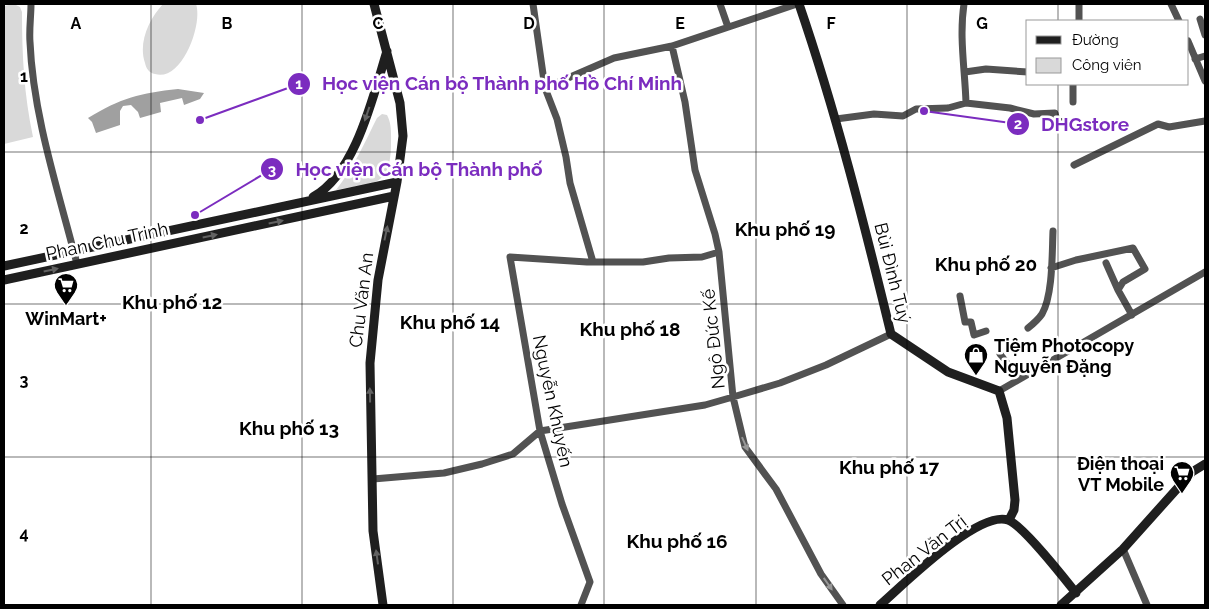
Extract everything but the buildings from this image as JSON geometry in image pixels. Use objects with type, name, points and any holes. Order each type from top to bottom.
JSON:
[{"type":"street","points":[[31,4],[30,42],[40,119],[77,264]]},
{"type":"street","name":"Chu Văn An","points":[[374,4],[400,103],[403,136],[397,182],[378,280],[370,361],[374,531],[384,605]]},
{"type":"street","points":[[533,4],[545,88],[557,119],[570,183],[593,262],[643,262],[669,258],[702,257],[719,252]]},
{"type":"street","points":[[720,4],[728,27]]},
{"type":"street","points":[[545,88],[614,58],[672,46],[798,4]]},
{"type":"street","name":"Bùi Đình Tuý","points":[[798,4],[836,119],[891,334],[948,372],[1000,391]]},
{"type":"street","points":[[964,4],[962,47],[966,103]]},
{"type":"street","points":[[1079,4],[1079,20]]},
{"type":"street","points":[[1171,4],[1179,20]]},
{"type":"street","points":[[1200,19],[1205,35]]},
{"type":"street","points":[[1189,44],[1205,81]]},
{"type":"street","name":"Ngô Đức Kế","points":[[672,46],[685,102],[695,170],[719,252],[733,397],[745,447],[776,489],[821,574],[843,605]]},
{"type":"street","name":"Phan Chu Trinh","points":[[304,202],[322,192],[336,178],[352,149],[366,119],[387,51]]},
{"type":"street","points":[[1195,59],[1205,56]]},
{"type":"street","points":[[965,72],[986,70],[1026,72]]},
{"type":"street","points":[[1073,102],[1074,85]]},
{"type":"street","points":[[836,119],[874,114],[903,116],[916,109],[948,108],[966,103],[1010,108],[1034,114],[1055,113],[1057,121],[1072,123]]},
{"type":"street","points":[[1074,164],[1158,124],[1169,127],[1205,121]]},
{"type":"street","name":"Phan Chu Trinh","points":[[4,266],[397,182]]},
{"type":"street","name":"Phan Chu Trinh","points":[[4,280],[394,196]]},
{"type":"street","points":[[226,218],[228,232]]},
{"type":"street","points":[[1028,328],[1041,315],[1046,304],[1051,268],[1052,231]]},
{"type":"street","points":[[1051,268],[1076,260],[1133,248],[1145,269],[1124,282],[1118,290]]},
{"type":"street","name":"Nguyễn Khuyến","points":[[581,605],[590,582],[562,504],[540,431],[510,257],[593,262]]},
{"type":"street","points":[[1106,262],[1118,290],[1132,315]]},
{"type":"street","points":[[1076,593],[1017,525],[1009,520],[1014,510],[1015,500],[1007,418],[1000,391],[1205,272]]},
{"type":"street","points":[[960,296],[964,322],[971,322],[974,335],[986,331]]},
{"type":"street","points":[[372,479],[444,473],[482,464],[513,454],[540,431],[705,405],[780,383],[826,365],[891,334]]},
{"type":"street","points":[[1000,354],[1018,379]]},
{"type":"street","points":[[1061,605],[1123,549],[1192,472],[1205,464]]},
{"type":"street","name":"Phan Văn Trị","points":[[880,605],[952,543],[969,531],[994,520],[1009,520]]},
{"type":"street","points":[[1123,549],[1147,605]]},
{"type":"green space","points":[[14,4],[20,7],[22,12],[24,75],[33,137],[4,144],[4,6]]},
{"type":"green space","points":[[163,4],[196,4],[196,24],[193,37],[182,61],[165,74],[155,74],[146,67],[143,47],[149,24]]},
{"type":"green space","points":[[382,114],[387,115],[391,130],[390,160],[387,170],[376,182],[336,190],[353,164],[377,118]]},
{"type":"shaded area","points":[[178,89],[204,93],[200,99],[184,105],[182,98],[160,103],[161,112],[140,118],[138,112],[131,105],[123,106],[120,111],[120,125],[96,133],[92,122],[88,118],[121,101],[153,92]]},
{"type":"place","name":"DHGstore","points":[[924,111]]},
{"type":"place","name":"Học viện Cán bộ Thành phố Hồ Chí Minh","points":[[200,120]]},
{"type":"place","name":"Học viện Cán bộ Thành phố","points":[[195,215]]},
{"type":"place","name":"WinMart+","points":[[66,306]]},
{"type":"place","name":"Tiệm Photocopy Nguyễn Đặng","points":[[976,376]]},
{"type":"place","name":"Điện thoại VT Mobile","points":[[1182,494]]},
{"type":"district","name":"Khu phố 19","points":[[785,229]]},
{"type":"district","name":"Khu phố 20","points":[[986,264]]},
{"type":"district","name":"Khu phố 12","points":[[172,302]]},
{"type":"district","name":"Khu phố 14","points":[[450,322]]},
{"type":"district","name":"Khu phố 18","points":[[630,329]]},
{"type":"district","name":"Khu phố 13","points":[[289,428]]},
{"type":"district","name":"Khu phố 17","points":[[889,467]]},
{"type":"district","name":"Khu phố 16","points":[[677,541]]}]
